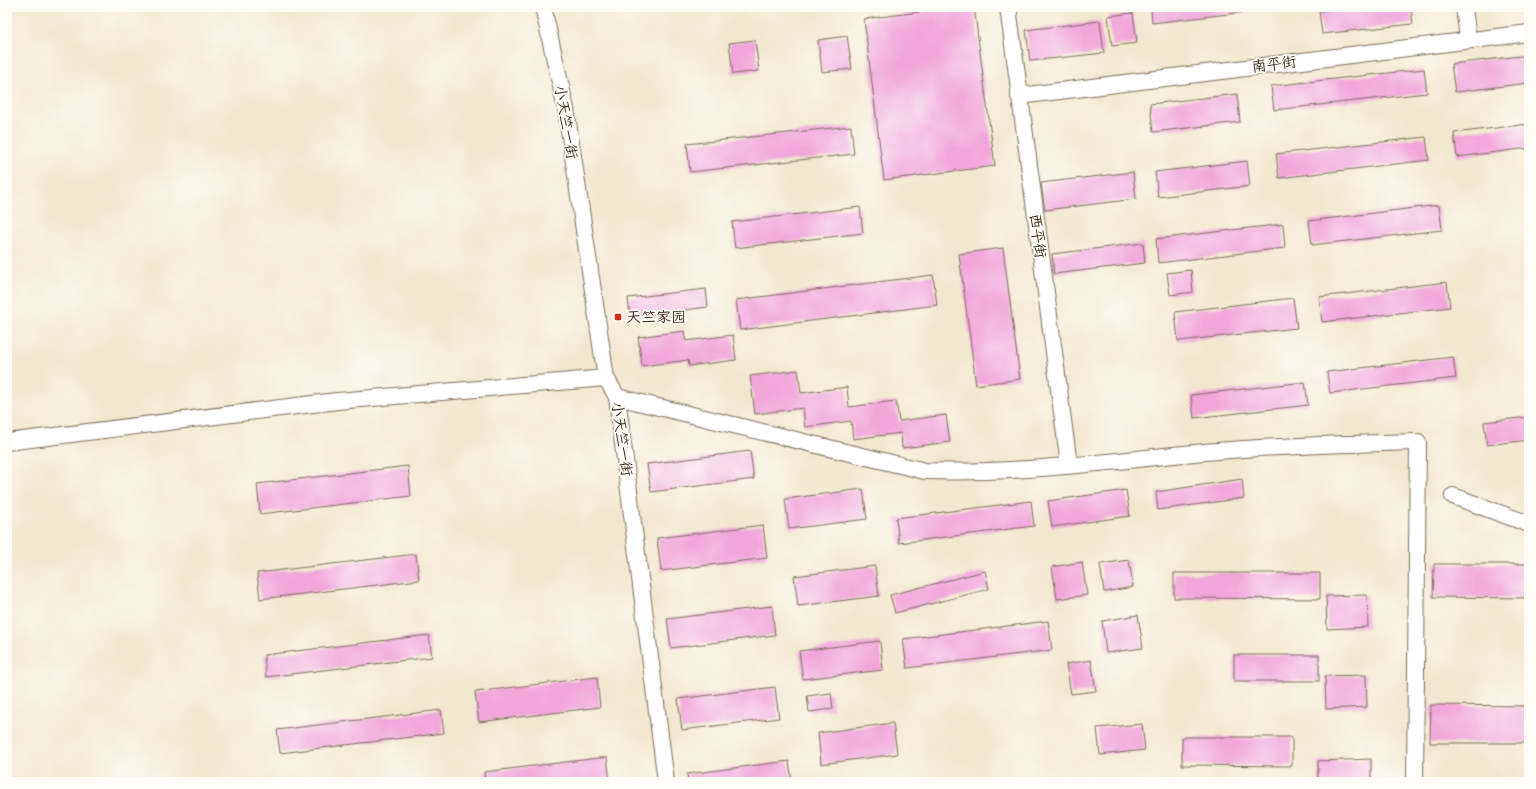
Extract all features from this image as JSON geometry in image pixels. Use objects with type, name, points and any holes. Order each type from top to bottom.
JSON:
[{"type":"street","name":"小天竺一街","points":[[543,7],[566,109],[606,378],[617,397],[666,782]]},
{"type":"street","name":"西平街","points":[[1008,7],[1069,465]]},
{"type":"street","points":[[1464,7],[1468,40]]},
{"type":"street","name":"南平街","points":[[1019,96],[1468,40],[1529,34]]},
{"type":"street","points":[[7,442],[337,402],[606,378]]},
{"type":"street","points":[[617,397],[925,471],[959,472],[1069,465],[1197,453],[1345,444],[1418,442],[1415,782]]},
{"type":"street","points":[[1453,496],[1529,524]]},
{"type":"building","points":[[959,7],[974,7],[995,166],[884,180],[864,19]]},
{"type":"building","points":[[1151,7],[1279,7],[1279,8],[1152,23]]},
{"type":"building","points":[[1354,7],[1411,7],[1413,24],[1322,34],[1319,11]]},
{"type":"building","points":[[1133,13],[1137,43],[1112,46],[1108,16]]},
{"type":"building","points":[[1100,21],[1104,53],[1030,61],[1026,30]]},
{"type":"building","points":[[847,36],[852,69],[822,72],[818,40]]},
{"type":"building","points":[[755,40],[759,71],[733,74],[729,43]]},
{"type":"building","points":[[1529,55],[1529,83],[1455,92],[1451,64]]},
{"type":"building","points":[[1424,69],[1427,93],[1274,110],[1271,86]]},
{"type":"building","points":[[1237,94],[1240,122],[1153,132],[1150,104]]},
{"type":"building","points":[[1529,124],[1529,148],[1457,157],[1454,133]]},
{"type":"building","points":[[851,126],[854,154],[690,172],[687,144]]},
{"type":"building","points":[[1426,137],[1429,160],[1279,178],[1276,154]]},
{"type":"building","points":[[1247,161],[1250,186],[1158,197],[1155,172]]},
{"type":"building","points":[[1133,172],[1136,199],[1045,210],[1041,183]]},
{"type":"building","points":[[1439,205],[1442,230],[1312,245],[1309,221]]},
{"type":"building","points":[[860,207],[863,233],[735,248],[732,222]]},
{"type":"building","points":[[1283,224],[1285,248],[1158,263],[1156,239]]},
{"type":"building","points":[[1143,243],[1145,263],[1054,274],[1052,254]]},
{"type":"building","points":[[1003,248],[1020,379],[976,385],[959,254]]},
{"type":"building","points":[[1191,270],[1193,292],[1170,295],[1167,273]]},
{"type":"building","points":[[933,275],[937,305],[740,330],[736,300]]},
{"type":"building","points":[[1447,282],[1450,307],[1322,322],[1319,297]]},
{"type":"building","points":[[706,289],[708,307],[630,317],[628,298]]},
{"type":"building","points":[[1293,298],[1297,328],[1178,341],[1175,312]]},
{"type":"building","points":[[684,331],[686,341],[733,335],[736,360],[689,366],[688,360],[642,366],[638,337]]},
{"type":"building","points":[[1453,357],[1456,378],[1330,393],[1327,372]]},
{"type":"building","points":[[798,370],[801,393],[847,387],[849,407],[896,401],[899,421],[946,415],[950,442],[902,448],[901,433],[853,439],[851,421],[805,427],[803,408],[755,414],[750,376]]},
{"type":"building","points":[[1305,382],[1308,405],[1194,418],[1191,395]]},
{"type":"building","points":[[1529,417],[1529,440],[1487,445],[1484,422]]},
{"type":"building","points":[[750,451],[754,479],[651,492],[647,464]]},
{"type":"building","points":[[408,466],[411,496],[260,514],[257,484]]},
{"type":"building","points":[[1242,479],[1244,498],[1158,510],[1156,492]]},
{"type":"building","points":[[863,489],[867,519],[789,529],[785,499]]},
{"type":"building","points":[[1126,490],[1130,516],[1052,527],[1048,501]]},
{"type":"building","points":[[1031,501],[1034,526],[899,543],[896,518]]},
{"type":"building","points":[[763,525],[767,558],[661,571],[657,538]]},
{"type":"building","points":[[416,554],[419,580],[260,599],[257,573]]},
{"type":"building","points":[[1129,560],[1133,587],[1104,592],[1100,564]]},
{"type":"building","points":[[1082,562],[1087,595],[1057,599],[1052,567]]},
{"type":"building","points":[[1434,564],[1529,564],[1529,598],[1433,597]]},
{"type":"building","points":[[875,566],[879,596],[798,606],[794,576]]},
{"type":"building","points":[[985,571],[989,589],[895,613],[890,595]]},
{"type":"building","points":[[1174,573],[1320,573],[1320,599],[1174,598]]},
{"type":"building","points":[[1367,595],[1368,627],[1327,629],[1326,596]]},
{"type":"building","points":[[772,606],[775,635],[671,648],[667,619]]},
{"type":"building","points":[[1138,615],[1143,648],[1106,653],[1102,621]]},
{"type":"building","points":[[1048,621],[1052,650],[907,668],[903,639]]},
{"type":"building","points":[[429,635],[432,657],[266,677],[264,655]]},
{"type":"building","points":[[880,641],[883,670],[803,679],[799,651]]},
{"type":"building","points":[[1234,655],[1319,655],[1319,681],[1234,681]]},
{"type":"building","points":[[1091,660],[1096,691],[1071,694],[1066,664]]},
{"type":"building","points":[[1366,675],[1367,707],[1326,709],[1325,676]]},
{"type":"building","points":[[597,677],[600,707],[479,722],[475,692]]},
{"type":"building","points":[[775,687],[779,718],[682,730],[678,699]]},
{"type":"building","points":[[831,693],[833,709],[809,712],[807,696]]},
{"type":"building","points":[[1431,705],[1529,706],[1529,743],[1430,743]]},
{"type":"building","points":[[441,710],[444,733],[280,753],[277,730]]},
{"type":"building","points":[[893,723],[897,754],[821,764],[818,733]]},
{"type":"building","points":[[1142,724],[1145,750],[1100,755],[1097,728]]},
{"type":"building","points":[[1182,737],[1292,737],[1292,766],[1182,765]]},
{"type":"building","points":[[607,757],[610,782],[485,782],[484,772]]},
{"type":"building","points":[[1371,759],[1371,782],[1318,782],[1318,761]]},
{"type":"building","points":[[789,761],[792,782],[688,782],[687,774]]},
{"type":"place","name":"天竺家园","points":[[618,317]]}]
